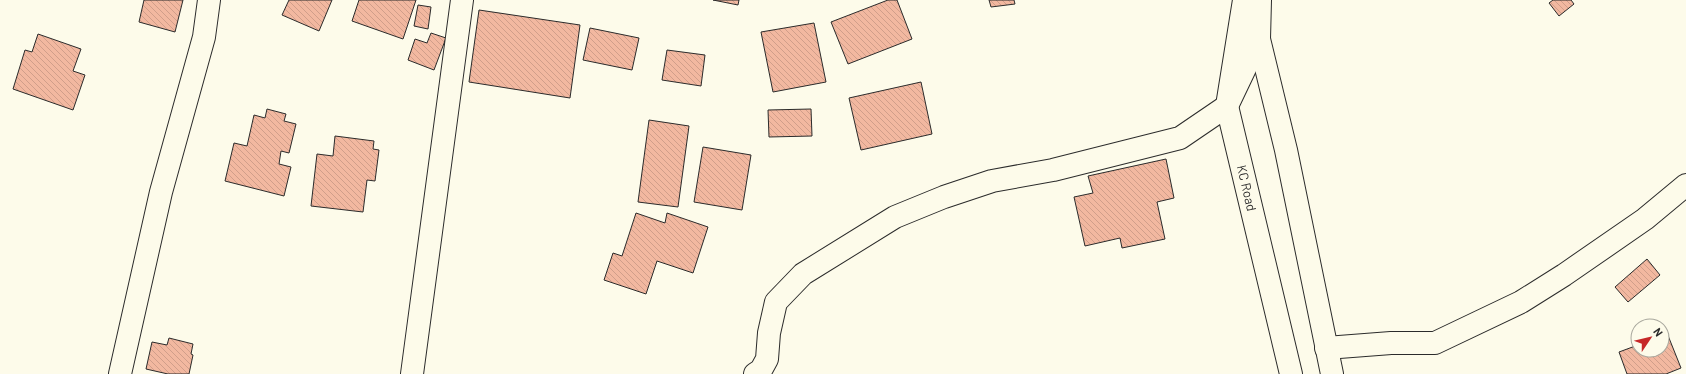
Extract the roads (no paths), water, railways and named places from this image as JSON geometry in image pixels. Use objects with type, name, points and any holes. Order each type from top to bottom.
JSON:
[{"type":"street","points":[[120,374],[161,192],[204,37],[209,0]]},
{"type":"street","points":[[412,374],[462,0]]},
{"type":"street","name":"KC Road","points":[[1244,0],[1227,106],[1291,374]]},
{"type":"street","points":[[1260,0],[1259,39],[1286,150],[1332,374]]},
{"type":"street","points":[[755,374],[761,370],[767,359],[769,333],[776,302],[803,274],[895,217],[944,197],[992,181],[1060,168],[1180,138],[1227,106],[1259,39]]},
{"type":"street","points":[[1326,348],[1391,343],[1435,343],[1521,302],[1564,276],[1645,220],[1686,184]]}]
